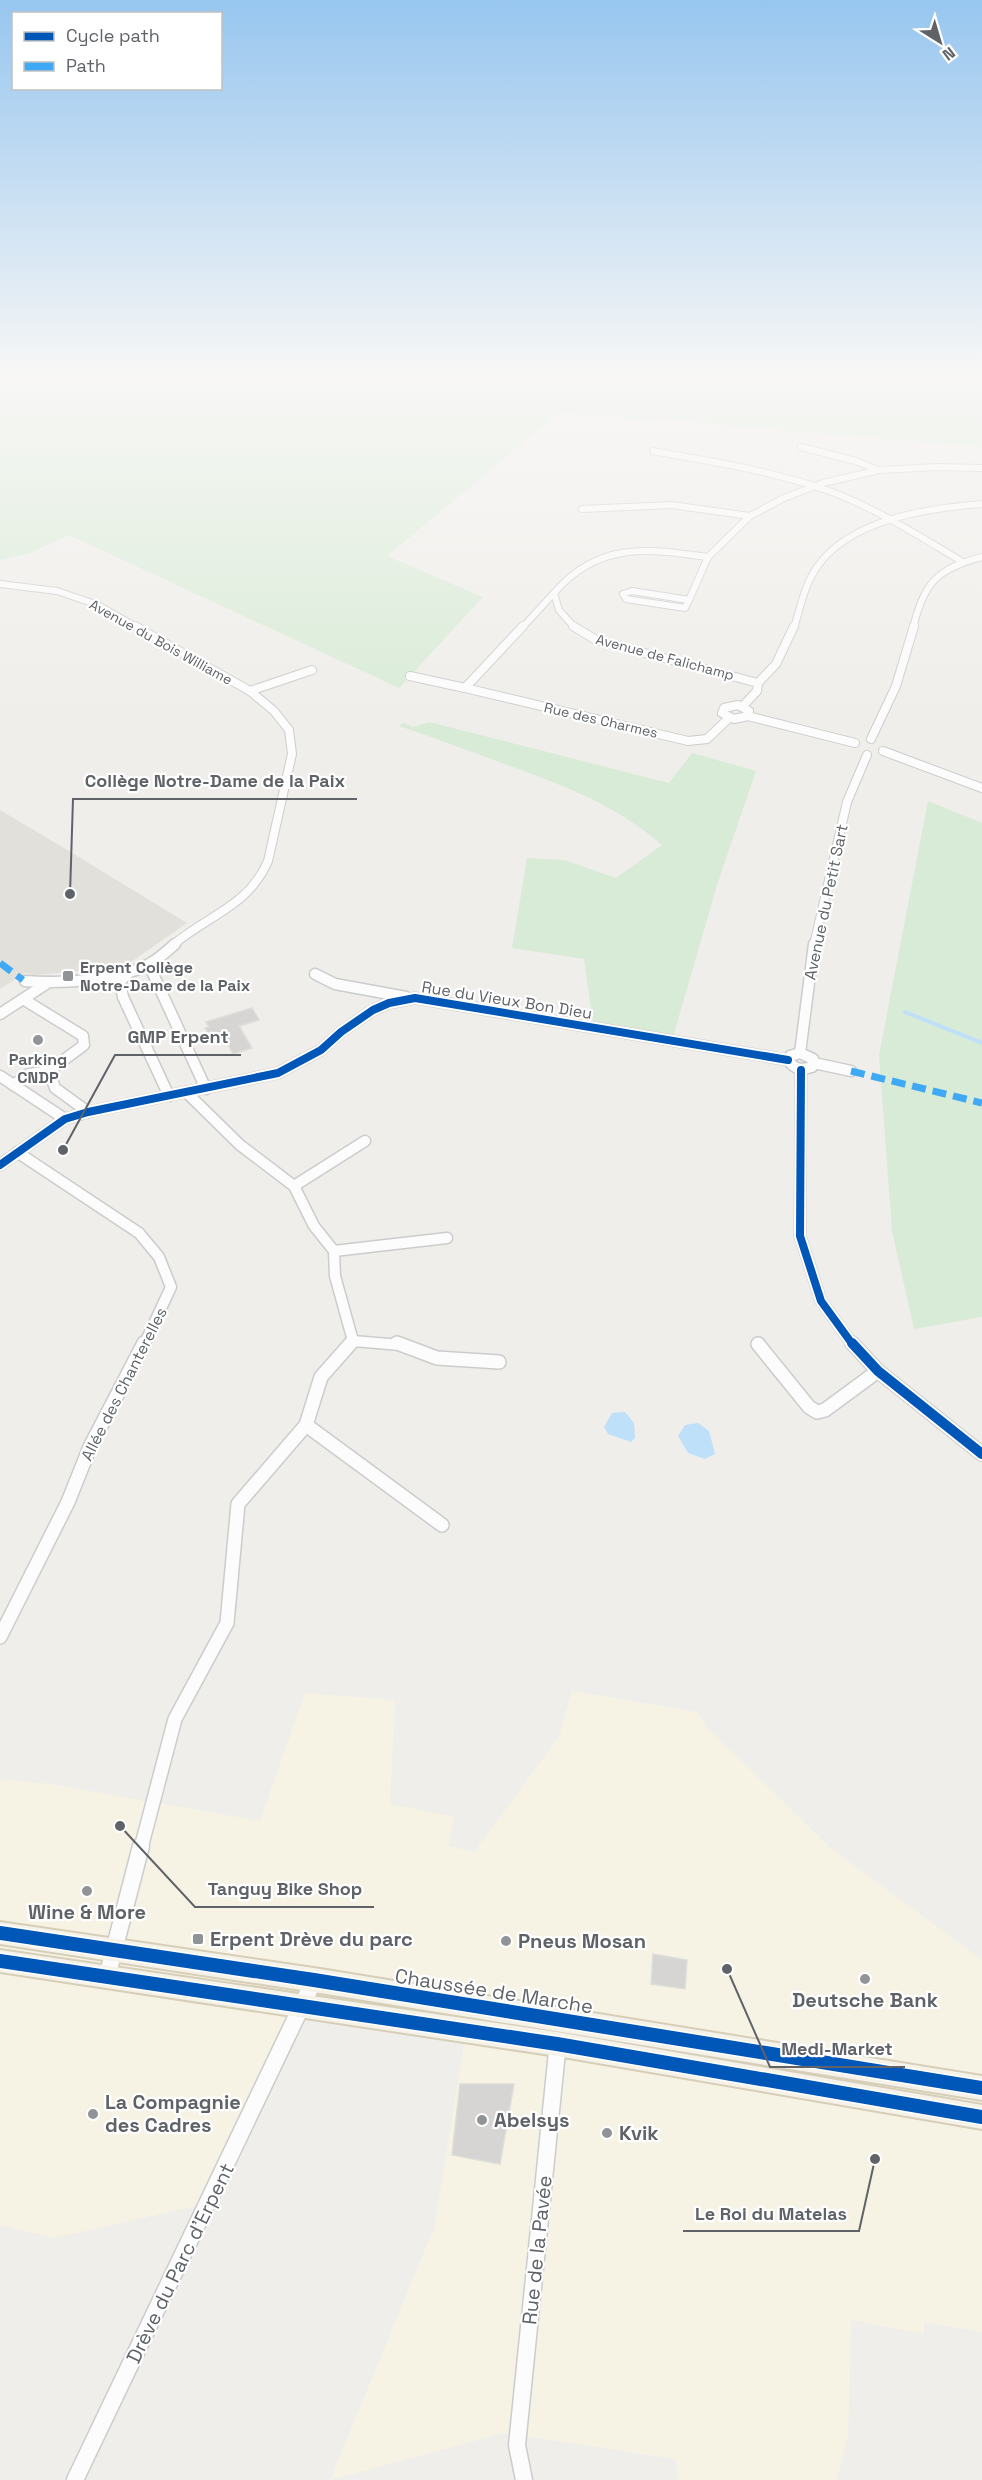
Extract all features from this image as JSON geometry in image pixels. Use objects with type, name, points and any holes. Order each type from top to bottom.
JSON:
[{"type":"main road","name":"Chaussée de Marche","points":[[0,1933],[314,1980],[982,2088]]},
{"type":"main road","points":[[0,1961],[557,2044],[982,2117]]},
{"type":"street","points":[[689,600],[632,591],[623,594],[626,599],[685,608],[692,597],[708,557],[750,516],[805,490]]},
{"type":"street","points":[[824,490],[892,521],[961,561]]},
{"type":"street","points":[[758,683],[768,677],[792,637],[817,566],[839,544],[870,527],[932,510],[982,504]]},
{"type":"street","points":[[582,509],[671,505],[709,508],[750,516]]},
{"type":"street","points":[[465,688],[578,568],[613,554],[667,552],[708,557]]},
{"type":"street","points":[[871,739],[880,723],[907,656],[924,589],[940,572],[961,561],[982,557]]},
{"type":"street","name":"Avenue du Bois Williame","points":[[0,584],[57,591],[98,605],[250,691],[274,711],[289,730],[292,754],[264,873],[251,891],[240,901],[184,936],[149,965],[128,973]]},
{"type":"street","points":[[539,610],[557,612],[554,593]]},
{"type":"street","name":"Avenue de Falichamp","points":[[557,612],[572,626],[596,640],[758,683],[757,691],[743,706]]},
{"type":"street","name":"Avenue du Bois Williame","points":[[250,691],[312,670]]},
{"type":"street","name":"Rue des Charmes","points":[[410,676],[688,741],[701,742],[710,738],[729,718],[723,713],[724,708],[733,705],[743,706]]},
{"type":"street","points":[[743,706],[749,711],[748,716]]},
{"type":"street","points":[[729,718],[739,719],[748,716],[855,743],[871,739],[884,746],[883,751]]},
{"type":"street","points":[[855,743],[854,748],[867,755],[883,751],[982,788]]},
{"type":"street","name":"Avenue du Petit Sart","points":[[800,1053],[810,963],[821,914],[847,802],[867,755]]},
{"type":"street","points":[[149,965],[206,1089]]},
{"type":"street","points":[[120,982],[128,973]]},
{"type":"street","points":[[25,981],[50,982],[128,973]]},
{"type":"street","points":[[315,974],[335,984],[415,998]]},
{"type":"street","points":[[38,990],[56,984],[85,981],[120,982]]},
{"type":"street","points":[[0,1014],[50,982]]},
{"type":"street","points":[[0,1165],[65,1119],[170,1095],[123,997],[120,982]]},
{"type":"street","name":"Rue du Vieux Bon Dieu","points":[[170,1095],[278,1073],[321,1050],[341,1032],[372,1010],[389,1003],[415,998],[788,1060],[792,1066],[801,1070]]},
{"type":"street","points":[[13,1085],[29,1074],[49,1071],[80,1049],[85,1040],[83,1036],[23,999]]},
{"type":"street","points":[[788,1060],[794,1054],[800,1053],[810,1056],[814,1063],[851,1071]]},
{"type":"street","points":[[814,1063],[812,1067],[801,1070],[800,1236],[821,1301],[856,1349],[878,1371],[982,1454]]},
{"type":"street","points":[[49,1071],[55,1088],[88,1112]]},
{"type":"street","points":[[0,1076],[65,1119]]},
{"type":"street","points":[[186,1092],[240,1145],[294,1186],[314,1226],[334,1251],[334,1276],[353,1341]]},
{"type":"street","points":[[294,1186],[365,1141]]},
{"type":"street","name":"Allée des Chanterelles","points":[[0,1637],[68,1502],[76,1478],[130,1368],[157,1320],[171,1287],[159,1257],[139,1233],[17,1152]]},
{"type":"street","points":[[334,1251],[447,1238]]},
{"type":"street","points":[[353,1341],[396,1343],[437,1358],[499,1362]]},
{"type":"street","points":[[107,1977],[175,1719],[227,1623],[238,1504],[306,1425],[321,1377],[353,1341]]},
{"type":"street","points":[[758,1344],[809,1407],[817,1412],[825,1410],[878,1371]]},
{"type":"street","points":[[306,1425],[442,1524]]},
{"type":"street","name":"Drève du Parc d'Erpent","points":[[75,2480],[314,1980]]},
{"type":"street","name":"Rue de la Pavée","points":[[524,2480],[517,2445],[560,2020]]},
{"type":"shaded area","points":[[0,810],[187,923],[131,962],[115,968],[36,975],[25,973],[0,989]]},
{"type":"shaded area","points":[[572,1691],[697,1712],[707,1728],[832,1849],[982,1960],[982,2332],[924,2322],[924,2334],[851,2320],[848,2437],[837,2480],[679,2480],[675,2459],[504,2433],[330,2480],[434,2228],[465,2038],[294,2012],[201,2205],[54,2238],[0,2225],[0,1779],[50,1784],[260,1821],[305,1693],[395,1700],[390,1804],[455,1817],[448,1846],[474,1852],[559,1737]]},
{"type":"green space","points":[[0,490],[467,490],[387,556],[483,597],[399,688],[69,535],[30,553],[0,560]]},
{"type":"green space","points":[[429,722],[669,783],[692,753],[756,771],[718,882],[673,1037],[593,1023],[584,959],[512,948],[527,858],[564,860],[616,878],[662,845],[625,818],[585,796],[399,726],[403,723],[413,727]]},
{"type":"green space","points":[[928,801],[982,823],[982,1317],[914,1329],[892,1231],[879,1055]]},
{"type":"water","points":[[625,1412],[634,1423],[635,1438],[631,1442],[608,1434],[604,1427],[612,1413]]},
{"type":"water","points":[[698,1423],[709,1431],[715,1454],[705,1459],[688,1453],[678,1436],[685,1425]]},
{"type":"building","points":[[252,1008],[259,1020],[239,1026],[252,1048],[233,1054],[225,1039],[213,1043],[205,1028],[209,1027],[206,1022]]},
{"type":"building","points":[[653,1954],[687,1960],[685,1989],[651,1984]]},
{"type":"building","name":"Abelsys","points":[[460,2084],[514,2084],[500,2164],[452,2155]]},
{"type":"waterway","points":[[905,1012],[982,1043]]},
{"type":"marked path","points":[[0,963],[23,980]]},
{"type":"marked path","points":[[851,1071],[982,1103]]},
{"type":"cycle path","points":[[0,1165],[65,1119],[88,1112],[278,1073],[321,1050],[341,1032],[373,1010],[389,1003],[415,998],[788,1060]]},
{"type":"cycle path","points":[[801,1070],[800,1236],[821,1301],[856,1349],[878,1371],[982,1454]]},
{"type":"cycle path","points":[[0,1933],[314,1980],[982,2088]]},
{"type":"cycle path","points":[[0,1961],[557,2044],[982,2117]]},
{"type":"place","name":"Collège Notre-Dame de la Paix","points":[[70,894]]},
{"type":"place","name":"Erpent Collège Notre-Dame de la Paix","points":[[68,976]]},
{"type":"place","name":"Parking CNDP","points":[[38,1040]]},
{"type":"place","name":"GMP Erpent","points":[[63,1150]]},
{"type":"place","name":"Tanguy Bike Shop","points":[[120,1826]]},
{"type":"place","name":"Wine & More","points":[[87,1891]]},
{"type":"place","name":"Erpent Drève du parc","points":[[198,1939]]},
{"type":"place","name":"Pneus Mosan","points":[[506,1941]]},
{"type":"place","name":"Medi-Market","points":[[727,1969]]},
{"type":"place","name":"Deutsche Bank","points":[[865,1979]]},
{"type":"place","name":"La Compagnie des Cadres","points":[[93,2114]]},
{"type":"place","name":"Abelsys","points":[[482,2120]]},
{"type":"place","name":"Kvik","points":[[607,2133]]},
{"type":"place","name":"Le Roi du Matelas","points":[[875,2159]]}]
